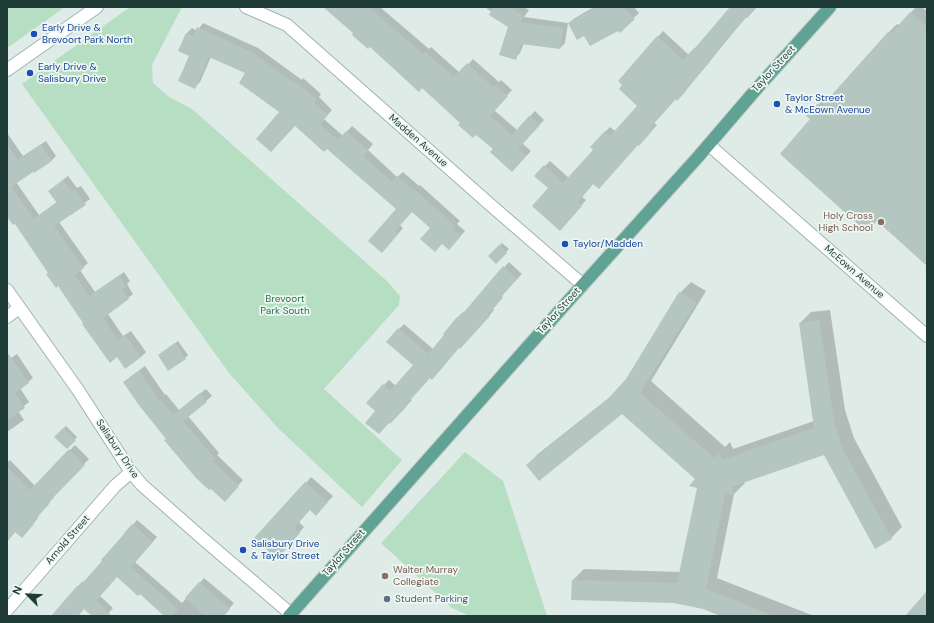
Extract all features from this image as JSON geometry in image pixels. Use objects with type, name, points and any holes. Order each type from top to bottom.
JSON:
[{"type":"main road","name":"Taylor Street","points":[[290,615],[830,7]]},
{"type":"street","points":[[7,70],[97,7]]},
{"type":"street","name":"Madden Avenue","points":[[246,7],[287,25],[583,285]]},
{"type":"street","name":"McEown Avenue","points":[[709,145],[927,336]]},
{"type":"street","name":"Salisbury Drive","points":[[7,290],[78,390],[131,472],[147,490],[290,615]]},
{"type":"street","points":[[7,317],[19,308]]},
{"type":"street","name":"Arnold Street","points":[[7,610],[115,486],[131,472]]},
{"type":"green space","points":[[7,7],[65,7],[7,48]]},
{"type":"green space","name":"Brevoort Park South","points":[[130,7],[182,7],[152,65],[153,83],[169,97],[192,109],[388,282],[400,296],[399,305],[324,389],[402,460],[362,507],[278,428],[229,373],[22,84]]},
{"type":"green space","points":[[465,452],[503,481],[547,616],[470,616],[452,608],[381,543]]},
{"type":"building","points":[[323,7],[369,7],[423,54],[425,52],[454,77],[467,63],[493,87],[495,85],[508,96],[490,116],[512,135],[529,116],[540,125],[518,149],[526,156],[512,172],[490,152],[493,149],[476,135],[473,138],[458,125],[460,123],[422,88],[419,92],[370,47],[368,49],[352,35],[353,33]]},
{"type":"building","points":[[494,7],[510,7],[524,16],[520,22],[563,28],[560,49],[521,44],[516,60],[499,55],[508,27],[489,15]]},
{"type":"building","points":[[597,7],[624,7],[635,19],[620,33],[618,31],[590,46],[584,36],[577,40],[568,23]]},
{"type":"building","points":[[730,7],[755,7],[685,90],[686,91],[677,101],[676,99],[650,128],[652,131],[639,146],[638,145],[599,189],[593,184],[578,202],[582,206],[560,231],[532,206],[548,188],[534,176],[544,165],[563,183],[593,150],[590,147],[605,131],[610,136],[637,106],[619,89],[622,85],[618,81],[657,36],[683,60]]},
{"type":"building","name":"Holy Cross High School","points":[[910,12],[927,27],[927,266],[877,221],[870,229],[864,224],[861,227],[780,154],[810,119],[806,116],[817,104],[821,107],[888,32],[891,34]]},
{"type":"building","points":[[197,27],[253,53],[296,84],[297,83],[317,100],[314,103],[328,115],[320,124],[338,140],[346,131],[368,150],[363,156],[392,182],[397,176],[414,191],[415,190],[455,226],[453,229],[461,236],[449,250],[442,244],[435,252],[420,239],[430,228],[412,212],[395,231],[398,234],[382,253],[368,241],[396,209],[327,149],[324,152],[295,126],[271,152],[256,139],[279,112],[239,83],[245,73],[209,57],[195,89],[178,81],[189,56],[178,51],[186,33],[193,36]]},
{"type":"building","points":[[7,144],[18,160],[41,145],[52,161],[11,187],[34,219],[57,203],[48,191],[63,180],[72,192],[75,190],[86,205],[54,226],[84,268],[75,275],[89,296],[119,276],[126,286],[122,289],[129,299],[103,318],[118,340],[125,335],[141,357],[125,369],[117,357],[110,363],[82,324],[83,323],[58,286],[56,288],[46,274],[48,273],[15,224],[13,225],[7,217]]},
{"type":"building","points":[[499,245],[507,253],[496,264],[488,256]]},
{"type":"building","points":[[503,266],[517,279],[488,314],[490,316],[460,349],[459,348],[432,380],[430,378],[406,405],[407,406],[379,434],[365,423],[375,411],[366,403],[383,384],[390,391],[413,365],[386,342],[398,328],[428,354],[457,317],[459,318]]},
{"type":"building","points":[[679,292],[696,303],[640,393],[714,458],[719,452],[722,460],[814,428],[799,323],[819,320],[834,421],[843,450],[892,539],[875,549],[824,455],[731,487],[734,495],[725,493],[706,589],[773,616],[721,616],[703,609],[674,603],[571,600],[572,580],[677,583],[697,488],[689,486],[695,479],[622,414],[539,481],[526,465],[606,401],[626,379]]},
{"type":"building","points":[[175,343],[186,359],[168,371],[158,355]]},
{"type":"building","points":[[7,352],[29,383],[15,393],[25,408],[7,420]]},
{"type":"building","points":[[139,371],[159,400],[160,399],[173,415],[200,393],[207,402],[183,421],[215,459],[212,461],[239,486],[225,502],[196,478],[164,440],[166,439],[138,404],[123,382]]},
{"type":"building","points":[[63,428],[76,440],[67,449],[54,437]]},
{"type":"building","points":[[69,449],[85,465],[49,502],[50,503],[33,522],[34,524],[22,538],[15,532],[7,542],[7,467],[30,490]]},
{"type":"building","points":[[305,482],[328,502],[316,516],[310,510],[294,528],[300,533],[277,559],[254,538]]},
{"type":"building","points":[[132,524],[153,542],[131,567],[178,609],[172,616],[164,616],[140,594],[138,596],[117,577],[96,601],[112,616],[92,616],[84,609],[78,616],[51,616],[77,586],[79,587],[102,561],[101,560]]},
{"type":"building","points":[[199,582],[230,609],[224,616],[205,616],[185,598]]},
{"type":"building","points":[[927,591],[927,616],[905,616]]},
{"type":"place","name":"Early Drive & Brevoort Park North","points":[[34,34]]},
{"type":"place","name":"Early Drive & Salisbury Drive","points":[[30,73]]},
{"type":"place","name":"Taylor Street & McEown Avenue","points":[[777,104]]},
{"type":"place","name":"Holy Cross High School","points":[[881,222]]},
{"type":"place","name":"Taylor/Madden","points":[[565,244]]},
{"type":"place","name":"Salisbury Drive & Taylor Street","points":[[243,550]]},
{"type":"place","name":"Walter Murray Collegiate","points":[[385,576]]},
{"type":"place","name":"Student Parking","points":[[387,599]]}]
